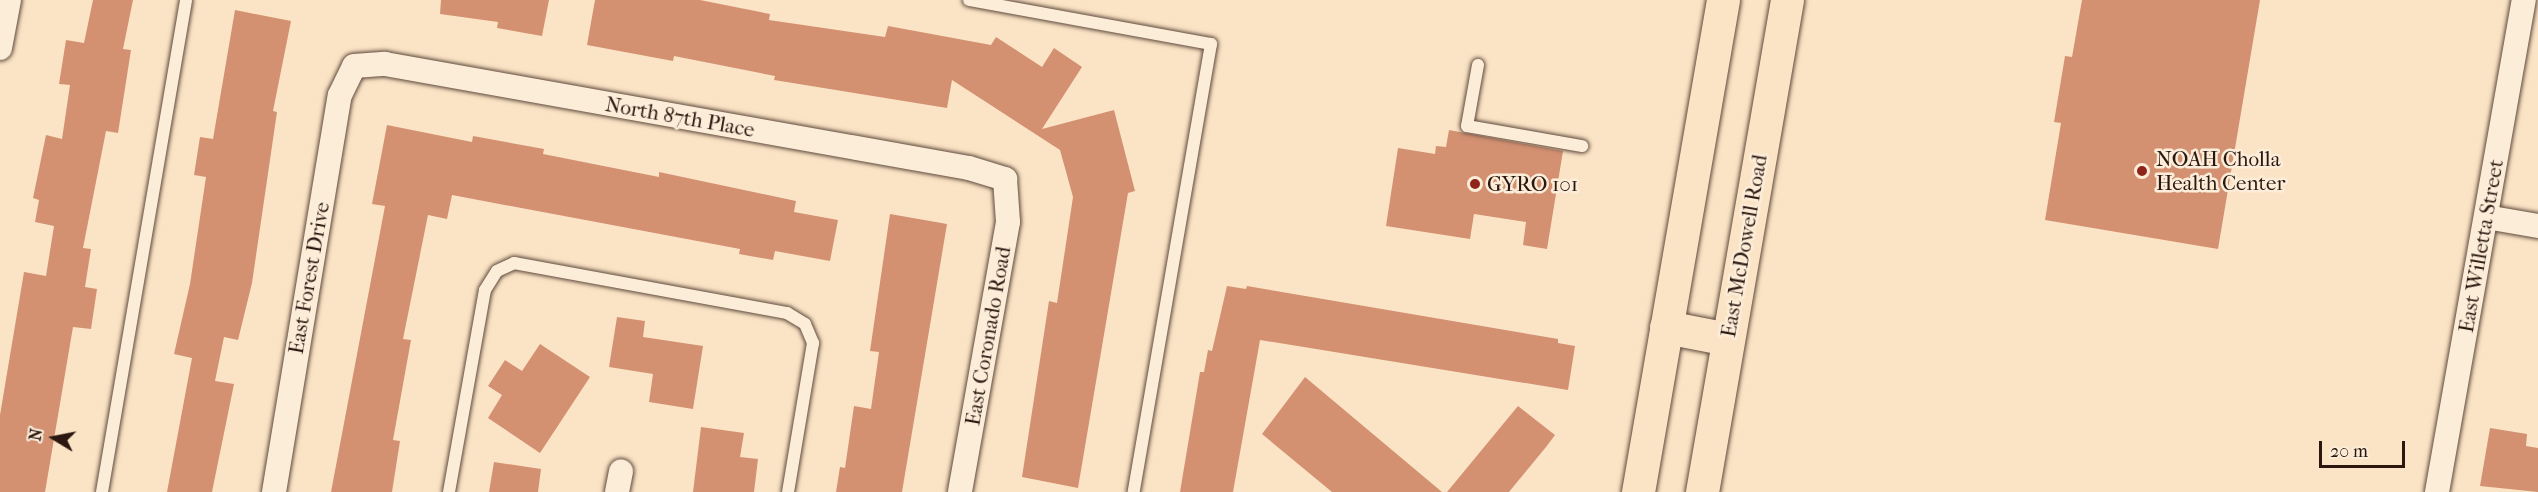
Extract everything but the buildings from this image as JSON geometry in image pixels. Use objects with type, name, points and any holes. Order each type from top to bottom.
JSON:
[{"type":"main road","points":[[1638,492],[1723,0]]},
{"type":"main road","name":"East McDowell Road","points":[[1702,492],[1787,0]]},
{"type":"main road","points":[[1666,327],[1728,339]]},
{"type":"street","points":[[0,48],[9,0]]},
{"type":"street","name":"East Willetta Street","points":[[2437,492],[2524,0]]},
{"type":"street","name":"North 87th Place","points":[[354,66],[385,64],[969,168],[1005,179]]},
{"type":"street","name":"East Forest Drive","points":[[274,492],[340,95],[354,66]]},
{"type":"street","name":"East Coronado Road","points":[[960,492],[1008,222],[1005,179]]},
{"type":"street","points":[[2486,217],[2538,226]]},
{"type":"lane","points":[[102,492],[186,0]]},
{"type":"lane","points":[[969,0],[1211,44],[1134,492]]},
{"type":"lane","points":[[1478,65],[1467,126],[1582,147]]},
{"type":"lane","points":[[449,492],[485,290],[497,271],[514,263],[787,313],[805,324],[813,343],[788,492]]},
{"type":"place","name":"NOAH Cholla Health Center","points":[[2142,171]]},
{"type":"place","name":"GYRO 101","points":[[1475,184]]}]
